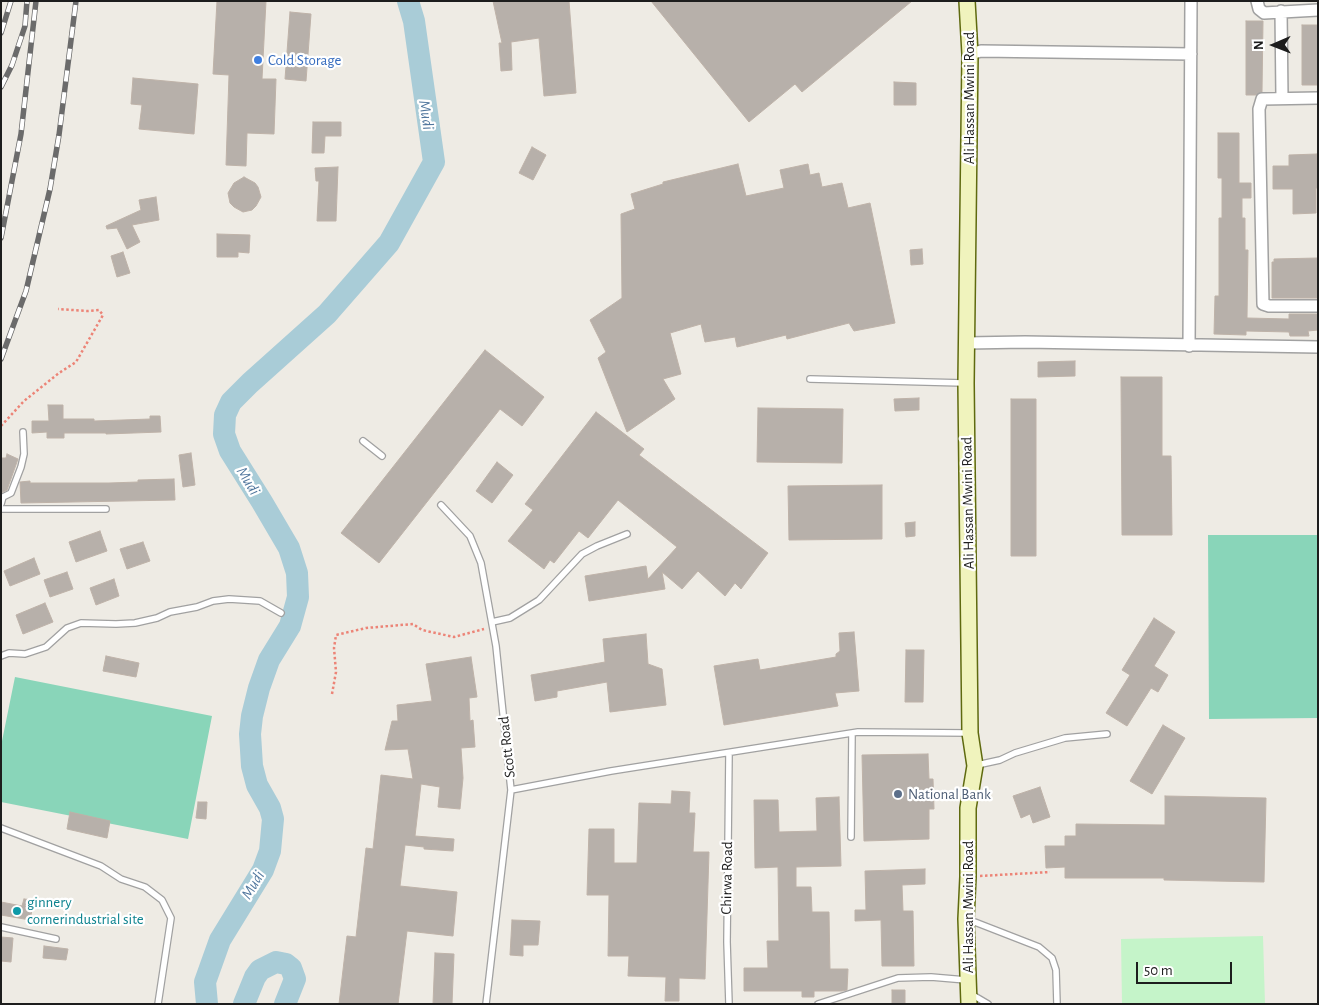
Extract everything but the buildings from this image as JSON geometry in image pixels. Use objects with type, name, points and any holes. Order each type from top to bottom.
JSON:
[{"type":"main road","name":"Ali Hassan Mwini Road","points":[[967,1],[970,54],[966,383],[970,733],[975,766],[968,808],[966,919],[969,992]]},
{"type":"street","points":[[1189,346],[1191,1]]},
{"type":"street","points":[[1257,1],[1259,9],[1264,13],[1318,10]]},
{"type":"street","points":[[1282,11],[1282,98]]},
{"type":"street","points":[[970,54],[981,51],[1190,54]]},
{"type":"street","points":[[1318,98],[1262,99],[1259,109],[1263,304],[1269,306],[1318,306]]},
{"type":"street","points":[[967,343],[1025,342],[1318,347]]},
{"type":"lane","points":[[810,378],[966,383]]},
{"type":"lane","points":[[1,504],[3,497],[11,493],[21,467],[24,454],[23,432]]},
{"type":"lane","points":[[363,441],[382,456]]},
{"type":"lane","name":"Scott Road","points":[[441,505],[470,536],[481,564],[496,646],[511,790],[486,1004]]},
{"type":"lane","points":[[1,509],[106,509]]},
{"type":"lane","points":[[492,624],[510,618],[539,600],[582,554],[627,534]]},
{"type":"lane","points":[[1,656],[9,653],[25,654],[46,648],[67,628],[82,623],[134,623],[157,618],[170,612],[197,608],[213,601],[229,599],[260,601],[281,613]]},
{"type":"lane","points":[[851,837],[852,733]]},
{"type":"lane","points":[[511,790],[611,771],[852,733],[970,733]]},
{"type":"lane","points":[[975,766],[1000,760],[1015,753],[1065,738],[1107,734]]},
{"type":"lane","name":"Chirwa Road","points":[[729,753],[727,942],[729,1004]]},
{"type":"lane","points":[[1,828],[101,866],[121,879],[145,887],[162,900],[171,918],[158,1004]]},
{"type":"lane","points":[[966,919],[1039,947],[1052,958],[1056,970],[1057,1004]]},
{"type":"lane","points":[[1,927],[56,939]]},
{"type":"lane","points":[[818,1004],[898,978],[931,977],[969,992],[988,1004]]},
{"type":"path","points":[[1,426],[24,401],[60,372],[76,362],[103,316],[99,310],[58,309]]},
{"type":"path","points":[[332,694],[336,672],[334,648],[336,635],[366,628],[413,624],[422,630],[454,637],[492,624]]},
{"type":"path","points":[[968,877],[1050,872]]},
{"type":"green space","points":[[1208,535],[1318,535],[1318,718],[1209,719]]},
{"type":"green space","points":[[15,677],[212,716],[188,839],[1,802],[1,746]]},
{"type":"green space","points":[[1263,936],[1265,1004],[1122,1004],[1121,939]]},
{"type":"waterway","name":"Mudi","points":[[207,1004],[205,982],[220,940],[263,870],[270,851],[273,819],[270,808],[257,785],[252,766],[250,734],[259,688],[269,660],[290,626],[298,597],[297,573],[289,548],[230,451],[224,434],[225,415],[231,402],[327,314],[389,243],[434,162],[414,21],[408,1]]},
{"type":"waterway","name":"Mudi","points":[[244,1004],[255,977],[260,970],[276,962],[286,964],[291,968],[295,979],[285,1004]]},
{"type":"railway","points":[[1,33],[11,1]]},
{"type":"railway","points":[[1,87],[12,65],[25,26],[27,1]]},
{"type":"railway","points":[[1,238],[21,134],[36,1]]},
{"type":"railway","points":[[1,359],[26,291],[50,189],[59,135],[76,1]]},
{"type":"place","name":"Cold Storage","points":[[258,60]]},
{"type":"place","name":"National Bank","points":[[898,794]]},
{"type":"place","name":"ginnery cornerindustrial site","points":[[17,911]]}]
